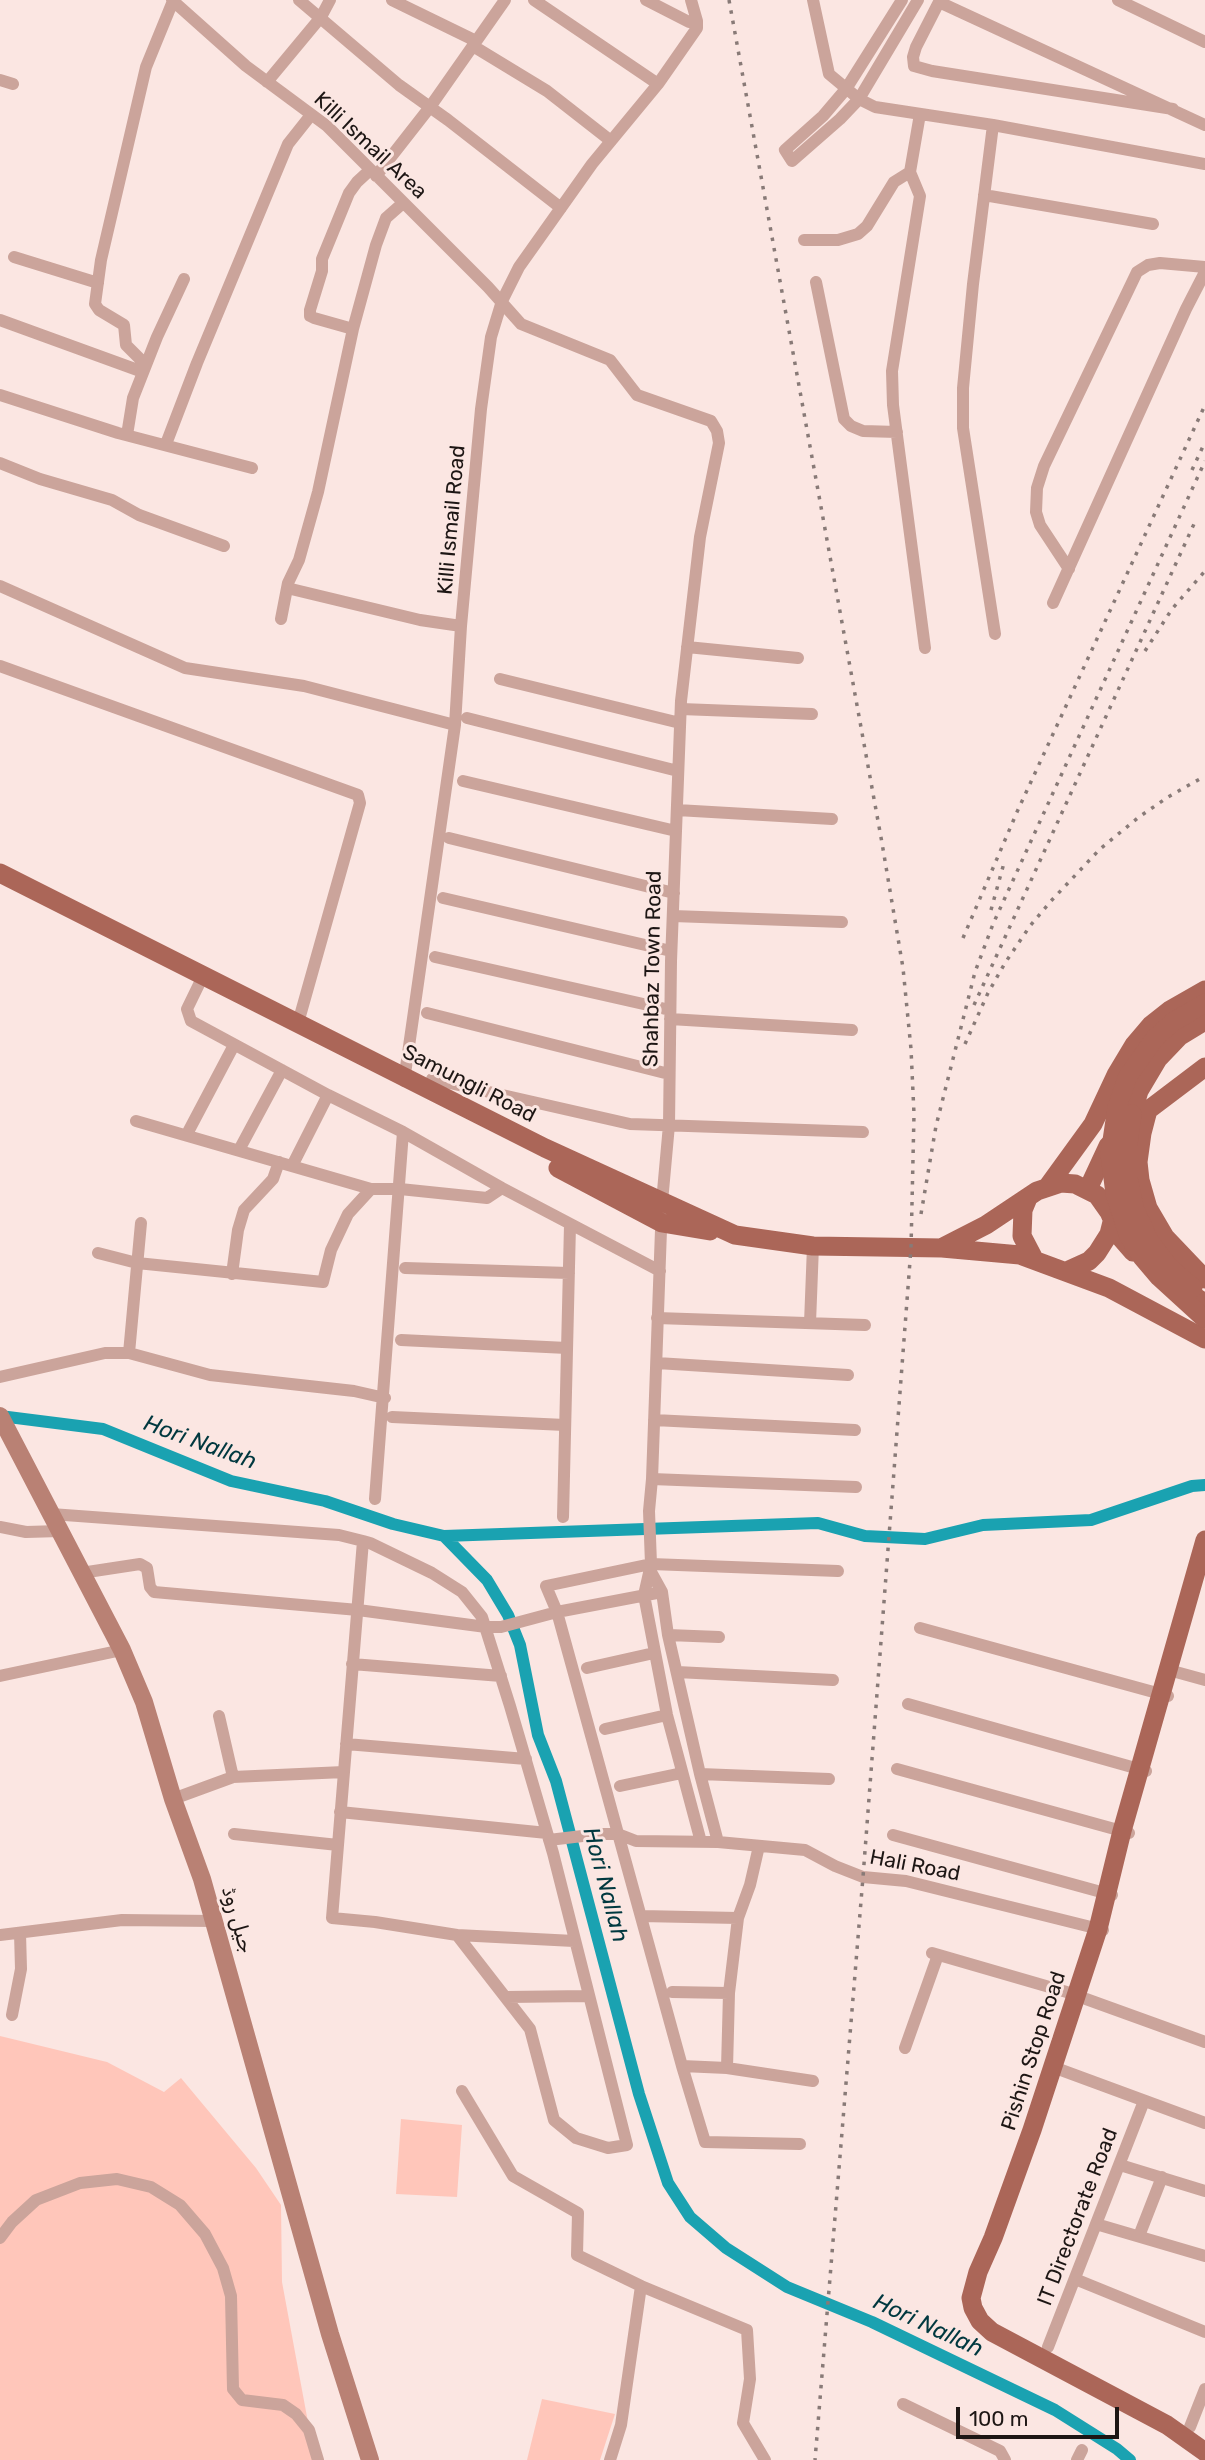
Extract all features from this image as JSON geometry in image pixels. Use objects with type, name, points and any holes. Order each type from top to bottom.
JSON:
[{"type":"main road","name":"Samungli Road","points":[[0,873],[201,980],[298,1023],[404,1081]]},
{"type":"main road","name":"Samungli Road","points":[[0,885],[201,980],[545,1149],[735,1235],[813,1246],[942,1248],[1008,1253],[1034,1259],[1109,1288],[1205,1339]]},
{"type":"main road","points":[[1048,1186],[1093,1124],[1115,1076],[1151,1025],[1170,1010],[1205,990]]},
{"type":"main road","points":[[1205,1003],[1173,1022],[1155,1038],[1128,1076],[1117,1107],[1110,1154],[1115,1194],[1129,1237],[1160,1277],[1205,1319]]},
{"type":"main road","points":[[1205,1021],[1169,1046],[1149,1072],[1139,1091],[1132,1114],[1128,1145],[1128,1178],[1135,1210],[1149,1240],[1168,1266],[1205,1301]]},
{"type":"main road","points":[[1088,1189],[1108,1146],[1125,1128],[1205,1067]]},
{"type":"main road","points":[[404,1081],[662,1223],[735,1235]]},
{"type":"main road","points":[[1148,1110],[1138,1162],[1148,1208],[1166,1237],[1205,1279]]},
{"type":"main road","points":[[1048,1186],[1075,1184],[1088,1189],[1103,1203],[1120,1237],[1144,1262],[1205,1301]]},
{"type":"main road","name":"Samungli Road","points":[[942,1248],[986,1225],[1048,1186]]},
{"type":"main road","points":[[1028,1198],[1023,1210],[1022,1236],[1034,1259]]},
{"type":"main road","points":[[1067,1271],[1088,1261],[1097,1253],[1109,1234],[1112,1222]]},
{"type":"main road","name":"جیل روڈ","points":[[3,1423],[122,1650],[144,1702],[173,1799],[202,1879],[330,2334],[370,2460]]},
{"type":"main road","name":"Pishin Stop Road","points":[[1197,2432],[1111,2381],[1000,2321],[989,2311],[984,2296],[1102,1930],[1125,1832],[1205,1540]]},
{"type":"main road","name":"Pishin Stop Road","points":[[1164,1695],[1176,1672],[1205,1570]]},
{"type":"main road","name":"Pishin Stop Road","points":[[1059,2069],[974,2286],[971,2298],[973,2308],[980,2321],[992,2332],[1167,2425],[1205,2452]]},
{"type":"street","points":[[144,368],[126,345],[124,325],[99,310],[96,304],[101,260],[146,67],[172,0]]},
{"type":"street","name":"Killi Ismail Area","points":[[172,0],[246,66],[327,127],[502,301],[521,324],[610,360],[637,396],[711,421],[717,431]]},
{"type":"street","points":[[299,0],[399,85],[561,208]]},
{"type":"street","points":[[267,82],[321,17],[330,0]]},
{"type":"street","points":[[392,0],[474,44],[547,91],[611,141]]},
{"type":"street","points":[[353,329],[310,316],[322,271],[322,259],[349,193],[357,182],[373,173],[430,107],[505,0]]},
{"type":"street","points":[[534,0],[658,84]]},
{"type":"street","points":[[646,0],[689,22],[697,20],[691,0]]},
{"type":"street","points":[[813,0],[829,74],[859,99],[874,107],[993,125],[1205,164]]},
{"type":"street","points":[[902,0],[846,89],[789,155],[840,119],[859,99],[918,0]]},
{"type":"street","points":[[1118,0],[1205,42]]},
{"type":"street","points":[[1173,109],[932,71],[914,66],[913,57],[940,1],[1173,109],[1205,125]]},
{"type":"street","name":"Killi Ismail Road","points":[[404,1081],[455,725],[461,626],[481,409],[491,337],[502,301],[519,267],[611,141],[658,84],[697,29],[697,20]]},
{"type":"street","points":[[0,80],[13,84]]},
{"type":"street","points":[[920,114],[911,172],[920,196],[892,371],[897,432],[925,648]]},
{"type":"street","points":[[166,444],[288,144],[311,115]]},
{"type":"street","points":[[993,125],[970,310],[963,388],[963,428],[995,634]]},
{"type":"street","points":[[804,240],[838,240],[858,233],[867,226],[894,182],[911,172]]},
{"type":"street","points":[[984,195],[1153,224]]},
{"type":"street","points":[[281,619],[287,588],[299,560],[318,492],[353,329],[386,218],[403,203]]},
{"type":"street","points":[[14,257],[98,283]]},
{"type":"street","points":[[1053,603],[1069,569],[1186,309],[1205,270],[1160,263],[1148,265],[1137,272],[1044,466],[1037,488],[1036,512],[1040,525],[1069,569]]},
{"type":"street","points":[[127,435],[133,398],[184,279]]},
{"type":"street","points":[[816,282],[844,419],[851,426],[863,431],[897,432]]},
{"type":"street","points":[[0,320],[144,368]]},
{"type":"street","points":[[0,395],[127,435],[252,468]]},
{"type":"street","name":"Shahbaz Town Road","points":[[651,1568],[649,1511],[662,1202],[668,1125],[671,951],[680,723],[699,537],[719,443],[717,431]]},
{"type":"street","points":[[0,463],[40,479],[112,500],[139,514],[224,546]]},
{"type":"street","points":[[0,586],[185,668],[304,686],[455,725]]},
{"type":"street","points":[[287,588],[420,620],[461,626]]},
{"type":"street","points":[[687,647],[797,658]]},
{"type":"street","points":[[0,666],[358,795],[360,803],[298,1023]]},
{"type":"street","points":[[500,679],[680,723]]},
{"type":"street","points":[[681,709],[812,714]]},
{"type":"street","points":[[467,718],[678,771]]},
{"type":"street","points":[[463,781],[676,831]]},
{"type":"street","points":[[677,810],[832,819]]},
{"type":"street","points":[[449,838],[674,893]]},
{"type":"street","points":[[443,898],[671,951]]},
{"type":"street","points":[[673,916],[842,922]]},
{"type":"street","points":[[435,957],[670,1015],[852,1030]]},
{"type":"street","points":[[201,980],[187,1009],[191,1021],[660,1271]]},
{"type":"street","points":[[427,1013],[669,1074]]},
{"type":"street","points":[[187,1134],[234,1045]]},
{"type":"street","points":[[239,1150],[282,1070]]},
{"type":"street","points":[[432,1079],[630,1124],[863,1132]]},
{"type":"street","points":[[292,1166],[328,1095]]},
{"type":"street","points":[[136,1121],[371,1189],[400,1189],[488,1198],[502,1188]]},
{"type":"street","points":[[375,1499],[403,1132]]},
{"type":"street","points":[[232,1274],[238,1230],[244,1210],[273,1179],[279,1162]]},
{"type":"street","points":[[98,1253],[137,1263],[323,1282],[331,1250],[348,1214],[371,1189]]},
{"type":"street","points":[[129,1353],[141,1223]]},
{"type":"street","points":[[563,1517],[570,1225]]},
{"type":"street","points":[[810,1323],[813,1246]]},
{"type":"street","points":[[405,1268],[569,1273]]},
{"type":"street","points":[[657,1318],[865,1325]]},
{"type":"street","points":[[401,1340],[567,1348]]},
{"type":"street","points":[[0,1377],[105,1353],[129,1353],[210,1375],[354,1391],[384,1398]]},
{"type":"street","points":[[657,1363],[848,1376]]},
{"type":"street","points":[[392,1417],[565,1425]]},
{"type":"street","points":[[654,1420],[855,1430]]},
{"type":"street","points":[[652,1479],[856,1487]]},
{"type":"street","points":[[51,1514],[338,1535],[363,1541],[432,1573],[462,1592],[482,1617],[486,1627],[552,1837],[574,1941],[627,2145],[608,2148],[576,2138],[554,2120],[530,2029],[457,1935]]},
{"type":"street","points":[[0,1527],[26,1532],[60,1531]]},
{"type":"street","points":[[363,1541],[332,1918],[457,1935],[574,1941]]},
{"type":"street","points":[[81,1573],[140,1564],[147,1568],[150,1587],[155,1592],[358,1610],[486,1627],[501,1627],[557,1612],[662,1592]]},
{"type":"street","points":[[651,1568],[662,1592],[668,1636],[718,1842]]},
{"type":"street","points":[[651,1568],[644,1595],[654,1653],[667,1715],[701,1842]]},
{"type":"street","points":[[800,2144],[705,2142],[557,1612],[546,1586],[651,1568],[838,1571]]},
{"type":"street","points":[[920,1628],[1164,1695]]},
{"type":"street","points":[[668,1636],[719,1637]]},
{"type":"street","points":[[0,1676],[122,1650]]},
{"type":"street","points":[[587,1668],[654,1653]]},
{"type":"street","points":[[352,1664],[501,1676]]},
{"type":"street","points":[[677,1672],[833,1680]]},
{"type":"street","points":[[1176,1672],[1205,1680]]},
{"type":"street","points":[[908,1704],[1143,1770]]},
{"type":"street","points":[[605,1729],[667,1715]]},
{"type":"street","points":[[219,1716],[233,1777]]},
{"type":"street","points":[[346,1744],[526,1759]]},
{"type":"street","points":[[897,1769],[1125,1832]]},
{"type":"street","points":[[173,1799],[233,1777],[344,1772]]},
{"type":"street","points":[[620,1786],[682,1773]]},
{"type":"street","points":[[700,1774],[829,1779]]},
{"type":"street","name":"Hali Road","points":[[340,1812],[552,1837],[618,1834],[636,1842],[718,1842],[806,1850],[863,1877],[906,1881],[1102,1930]]},
{"type":"street","points":[[234,1834],[338,1845]]},
{"type":"street","points":[[893,1835],[1111,1895]]},
{"type":"street","points":[[727,2068],[729,1993],[738,1918],[750,1885],[759,1846]]},
{"type":"street","points":[[640,1916],[738,1918]]},
{"type":"street","points":[[0,1935],[122,1920],[213,1921]]},
{"type":"street","points":[[12,2015],[21,1969],[20,1933]]},
{"type":"street","points":[[905,2049],[935,1954],[1082,1997],[1205,2042]]},
{"type":"street","points":[[672,1992],[729,1993]]},
{"type":"street","points":[[507,1997],[588,1996]]},
{"type":"street","points":[[682,2066],[727,2068],[813,2081]]},
{"type":"street","points":[[1059,2069],[1205,2123]]},
{"type":"street","points":[[462,2091],[513,2176],[578,2213],[577,2255],[641,2286],[747,2330],[750,2379],[743,2423],[765,2460]]},
{"type":"street","name":"IT Directorate Road","points":[[1048,2347],[1144,2101]]},
{"type":"street","points":[[1120,2165],[1205,2191]]},
{"type":"street","points":[[1139,2236],[1162,2178]]},
{"type":"street","points":[[0,2238],[6,2225],[36,2200],[79,2183],[117,2179],[151,2187],[180,2205],[205,2234],[223,2268],[231,2296],[233,2389],[242,2400],[284,2405],[296,2414],[309,2430],[318,2460]]},
{"type":"street","points":[[1096,2224],[1205,2256]]},
{"type":"street","points":[[1075,2279],[1205,2332]]},
{"type":"street","points":[[610,2460],[621,2424],[641,2286]]},
{"type":"street","points":[[1197,2432],[1205,2389]]},
{"type":"street","points":[[904,2404],[1000,2451],[1005,2460]]},
{"type":"shaded area","points":[[0,2036],[107,2062],[164,2092],[181,2078],[256,2168],[281,2205],[282,2282],[315,2460],[0,2460]]},
{"type":"shaded area","points":[[401,2119],[462,2125],[457,2197],[396,2194]]},
{"type":"shaded area","points":[[542,2399],[615,2414],[600,2460],[527,2460]]},
{"type":"waterway","name":"Hori Nallah","points":[[0,1416],[103,1429],[231,1481],[325,1501],[393,1524],[444,1536],[487,1580],[508,1615],[520,1645],[538,1735],[556,1781],[639,2094],[668,2183],[690,2217],[726,2248],[787,2287],[872,2322],[1055,2410],[1130,2460]]},
{"type":"waterway","points":[[444,1536],[818,1523],[865,1536],[925,1539],[983,1525],[1091,1520],[1192,1486],[1205,1485]]},
{"type":"railway","points":[[729,0],[903,968],[914,1114],[911,1248],[815,2460]]},
{"type":"railway","points":[[963,938],[1017,812],[1205,405]]},
{"type":"railway","points":[[1192,470],[1205,442]]},
{"type":"railway","points":[[921,1214],[936,1126],[975,972],[993,924],[1205,461]]},
{"type":"railway","points":[[974,1005],[1194,524]]},
{"type":"railway","points":[[1145,651],[1172,609],[1205,571]]},
{"type":"railway","points":[[965,1044],[1005,963],[1051,901],[1100,849],[1139,817],[1205,776]]},
{"type":"railway","points":[[991,910],[1004,863]]}]
